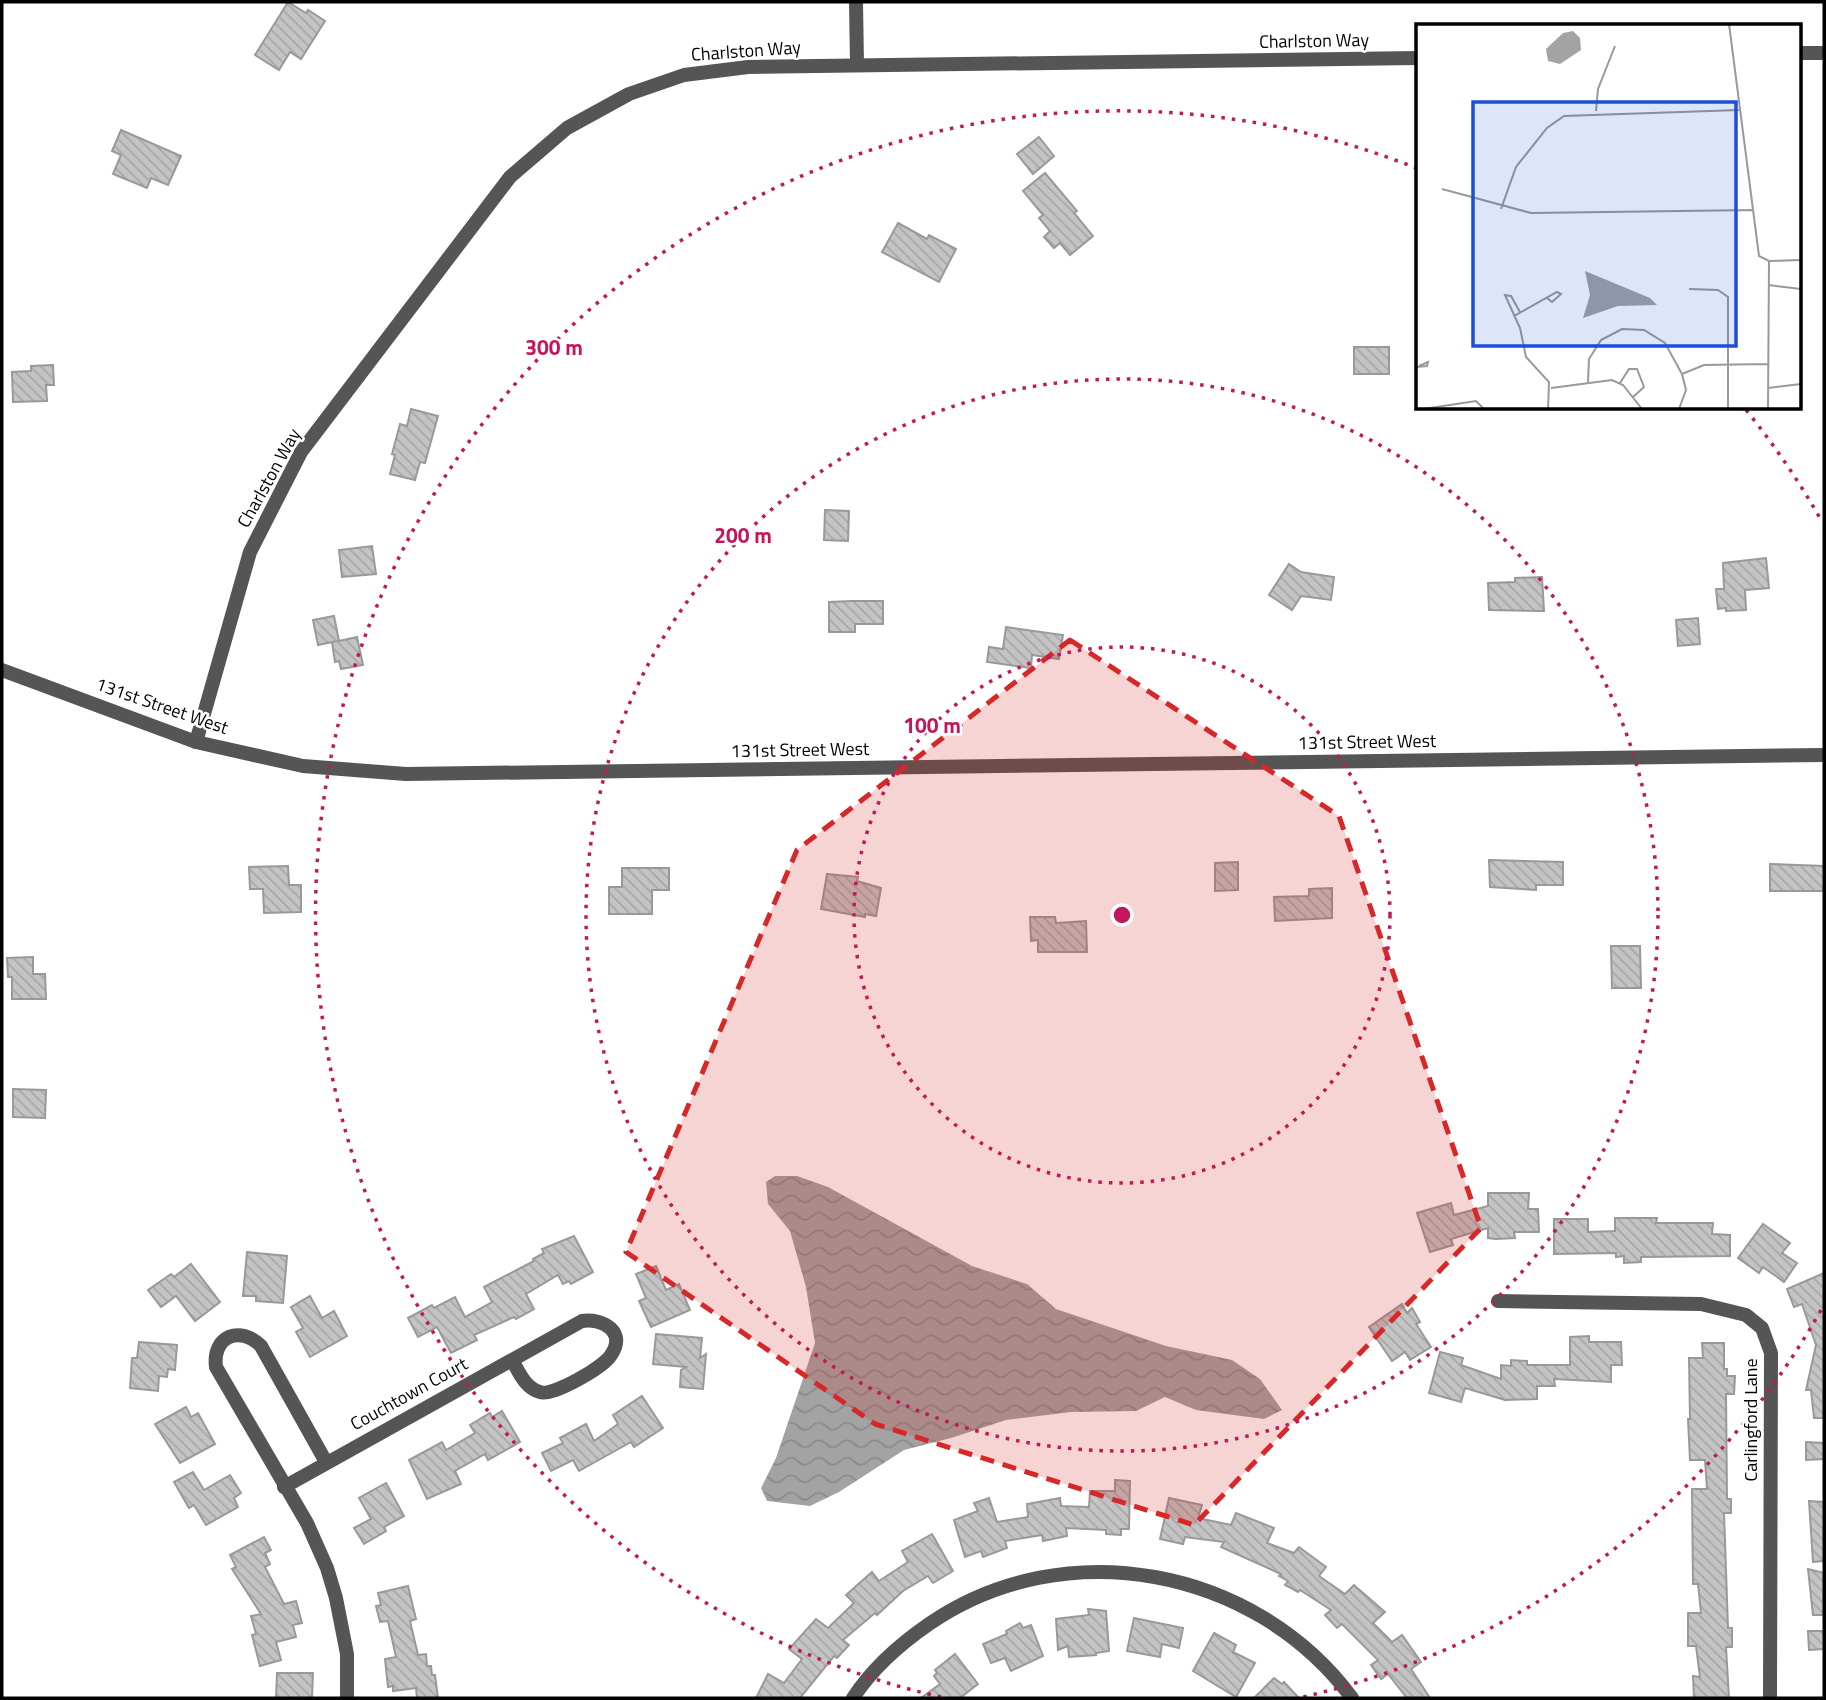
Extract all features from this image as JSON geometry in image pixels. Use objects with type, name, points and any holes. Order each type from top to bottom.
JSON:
[{"type":"street","points":[[856,2],[857,64]]},
{"type":"street","points":[[1801,53],[1824,52]]},
{"type":"street","name":"Charlston Way","points":[[196,742],[250,552],[301,452],[510,177],[567,128],[629,94],[684,75],[748,67],[1416,58]]},
{"type":"street","name":"131st Street West","points":[[2,670],[196,742],[303,766],[405,774],[1824,755]]},
{"type":"street","name":"Carlingford Lane","points":[[1498,1301],[1701,1304],[1746,1315],[1762,1328],[1772,1353],[1770,1698]]},
{"type":"street","name":"Couchtown Court","points":[[284,1487],[582,1321],[598,1320],[608,1325],[614,1333],[614,1352],[608,1360],[546,1394],[524,1382],[512,1360]]},
{"type":"street","points":[[326,1462],[261,1346],[247,1336],[227,1337],[215,1352],[216,1367],[307,1523],[327,1568],[336,1598],[346,1654],[347,1698]]},
{"type":"street","points":[[853,1698],[902,1644],[955,1607],[978,1596],[1034,1578],[1090,1571],[1159,1577],[1231,1599],[1275,1624],[1309,1650],[1352,1698]]},
{"type":"highlighted area","points":[[1070,640],[1339,816],[1481,1228],[1194,1525],[875,1424],[626,1252],[797,850]]},
{"type":"water","points":[[775,1176],[797,1176],[828,1187],[972,1266],[1027,1284],[1056,1309],[1166,1346],[1232,1360],[1260,1379],[1282,1410],[1264,1419],[1196,1410],[1165,1397],[1136,1411],[1071,1412],[1006,1420],[904,1450],[839,1492],[810,1506],[767,1501],[761,1488],[776,1458],[815,1343],[806,1287],[790,1231],[768,1204],[766,1182]]},
{"type":"building","points":[[288,2],[325,21],[301,59],[290,52],[279,70],[255,55]]},
{"type":"building","points":[[121,130],[181,156],[168,185],[151,178],[147,188],[113,174],[121,155],[112,151]]},
{"type":"building","points":[[1039,137],[1054,156],[1033,174],[1017,154]]},
{"type":"building","points":[[1045,173],[1077,211],[1074,213],[1093,236],[1070,255],[1060,243],[1054,248],[1044,237],[1050,231],[1039,218],[1043,215],[1023,191]]},
{"type":"building","points":[[898,223],[927,239],[929,235],[956,249],[939,282],[882,252]]},
{"type":"building","points":[[1354,347],[1389,347],[1389,374],[1354,374]]},
{"type":"building","points":[[53,365],[54,385],[46,385],[47,401],[13,402],[12,372],[31,371],[31,366]]},
{"type":"building","points":[[411,409],[438,416],[425,463],[420,462],[415,480],[390,474],[400,424],[407,426]]},
{"type":"building","points":[[825,510],[849,511],[848,541],[824,540]]},
{"type":"building","points":[[372,546],[376,574],[342,577],[339,550]]},
{"type":"building","points":[[1766,558],[1769,588],[1745,590],[1746,610],[1718,609],[1716,589],[1724,589],[1723,563]]},
{"type":"building","points":[[1289,564],[1301,572],[1334,577],[1331,600],[1301,596],[1292,610],[1269,595]]},
{"type":"building","points":[[1542,577],[1544,611],[1489,610],[1488,583]]},
{"type":"building","points":[[883,601],[883,624],[855,624],[855,632],[829,632],[829,602]]},
{"type":"building","points":[[334,616],[339,641],[357,637],[363,665],[341,669],[339,661],[335,662],[332,642],[318,645],[313,620]]},
{"type":"building","points":[[1698,618],[1700,644],[1678,646],[1676,620]]},
{"type":"building","points":[[1006,627],[1063,635],[1059,659],[1032,655],[1031,668],[987,662],[989,647],[1003,649]]},
{"type":"building","points":[[1489,860],[1563,862],[1563,885],[1536,885],[1536,890],[1490,887]]},
{"type":"building","points":[[1238,862],[1238,890],[1215,891],[1215,863]]},
{"type":"building","points":[[1770,864],[1824,866],[1824,891],[1770,891]]},
{"type":"building","points":[[288,866],[289,885],[301,885],[301,912],[264,913],[263,889],[250,889],[249,867]]},
{"type":"building","points":[[622,868],[669,868],[669,890],[652,890],[652,914],[609,914],[609,887],[622,887]]},
{"type":"building","points":[[827,874],[858,877],[857,881],[881,888],[876,916],[865,914],[865,917],[821,909]]},
{"type":"building","points":[[1332,888],[1332,918],[1275,921],[1274,897],[1309,896],[1309,889]]},
{"type":"building","points":[[1030,917],[1055,917],[1056,923],[1086,921],[1087,952],[1038,952],[1038,940],[1031,941]]},
{"type":"building","points":[[1611,946],[1640,946],[1641,988],[1612,988]]},
{"type":"building","points":[[33,957],[33,974],[45,974],[46,999],[12,999],[12,977],[8,977],[7,958]]},
{"type":"building","points":[[13,1089],[46,1090],[45,1118],[13,1117]]},
{"type":"building","points":[[1488,1193],[1529,1193],[1528,1209],[1538,1209],[1539,1232],[1514,1232],[1515,1238],[1496,1239],[1488,1238],[1488,1228],[1451,1239],[1453,1245],[1430,1252],[1417,1213],[1451,1203],[1454,1215],[1488,1206]]},
{"type":"building","points":[[1615,1218],[1657,1218],[1656,1223],[1713,1223],[1712,1234],[1730,1235],[1730,1256],[1641,1257],[1641,1262],[1624,1263],[1624,1256],[1616,1257],[1616,1253],[1554,1254],[1554,1219],[1588,1219],[1588,1232],[1615,1231]]},
{"type":"building","points":[[1763,1224],[1790,1243],[1782,1253],[1797,1263],[1784,1282],[1763,1267],[1759,1273],[1738,1258]]},
{"type":"building","points":[[574,1236],[593,1272],[571,1284],[569,1281],[563,1284],[558,1275],[526,1294],[534,1309],[474,1335],[477,1340],[451,1353],[437,1327],[418,1337],[408,1318],[455,1297],[465,1317],[492,1302],[484,1287],[534,1261],[533,1259],[544,1253],[542,1249]]},
{"type":"building","points":[[247,1252],[287,1256],[283,1303],[256,1301],[256,1296],[243,1296]]},
{"type":"building","points":[[191,1264],[220,1302],[195,1321],[176,1296],[161,1307],[148,1290],[171,1274],[174,1277]]},
{"type":"building","points":[[656,1266],[666,1290],[679,1284],[690,1310],[651,1327],[639,1301],[646,1298],[636,1274]]},
{"type":"building","points":[[1824,1273],[1824,1418],[1814,1418],[1811,1390],[1806,1390],[1816,1345],[1802,1304],[1794,1307],[1787,1289]]},
{"type":"building","points":[[310,1296],[322,1318],[334,1311],[347,1336],[310,1357],[296,1332],[303,1328],[291,1307]]},
{"type":"building","points":[[1402,1304],[1407,1313],[1412,1308],[1420,1322],[1416,1324],[1431,1347],[1410,1360],[1405,1352],[1392,1361],[1369,1327]]},
{"type":"building","points":[[656,1334],[702,1338],[700,1358],[706,1354],[703,1389],[680,1387],[681,1370],[686,1367],[653,1364]]},
{"type":"building","points":[[1589,1336],[1589,1342],[1621,1342],[1622,1365],[1611,1365],[1611,1382],[1554,1379],[1555,1386],[1537,1386],[1537,1399],[1505,1400],[1465,1388],[1461,1402],[1429,1393],[1440,1352],[1463,1358],[1461,1365],[1501,1379],[1501,1365],[1511,1366],[1511,1360],[1527,1361],[1527,1365],[1570,1365],[1570,1337]]},
{"type":"building","points":[[139,1342],[177,1345],[175,1370],[168,1369],[167,1377],[159,1376],[158,1391],[130,1388],[132,1358],[137,1358]]},
{"type":"building","points":[[1702,1343],[1724,1343],[1724,1369],[1727,1369],[1727,1376],[1735,1376],[1734,1394],[1726,1394],[1727,1499],[1731,1499],[1731,1513],[1724,1513],[1728,1628],[1732,1628],[1732,1647],[1726,1647],[1729,1698],[1694,1698],[1693,1676],[1700,1677],[1696,1646],[1688,1646],[1688,1613],[1701,1613],[1698,1584],[1693,1584],[1692,1489],[1707,1489],[1705,1460],[1690,1460],[1689,1358],[1703,1358]]},
{"type":"building","points":[[642,1396],[663,1428],[634,1447],[631,1442],[579,1471],[573,1460],[551,1471],[542,1453],[563,1443],[560,1438],[586,1424],[594,1441],[618,1424],[613,1415]]},
{"type":"building","points":[[186,1407],[191,1417],[198,1413],[215,1444],[180,1463],[155,1424]]},
{"type":"building","points":[[502,1411],[520,1442],[488,1460],[485,1454],[455,1471],[461,1484],[427,1499],[409,1460],[442,1442],[446,1450],[475,1433],[470,1425],[490,1413],[492,1417]]},
{"type":"building","points":[[1806,1442],[1824,1443],[1824,1459],[1806,1460]]},
{"type":"building","points":[[193,1472],[204,1490],[230,1475],[241,1493],[234,1498],[238,1507],[206,1525],[194,1505],[189,1508],[174,1482]]},
{"type":"building","points":[[1115,1480],[1130,1481],[1129,1529],[1121,1529],[1121,1535],[1106,1534],[1106,1530],[1066,1528],[1067,1536],[1043,1541],[1042,1535],[1005,1541],[1007,1548],[983,1557],[981,1551],[965,1557],[954,1520],[978,1511],[974,1503],[989,1498],[997,1522],[1028,1517],[1027,1504],[1060,1498],[1061,1506],[1089,1507],[1090,1491],[1115,1491]]},
{"type":"building","points":[[386,1483],[404,1516],[384,1527],[386,1531],[364,1544],[354,1528],[371,1519],[359,1498]]},
{"type":"building","points":[[1169,1498],[1202,1505],[1198,1518],[1231,1525],[1236,1513],[1274,1528],[1267,1543],[1294,1553],[1299,1547],[1326,1567],[1319,1576],[1345,1594],[1354,1585],[1385,1612],[1373,1623],[1392,1642],[1402,1635],[1421,1662],[1411,1669],[1430,1698],[1407,1698],[1388,1674],[1381,1679],[1371,1665],[1378,1660],[1342,1624],[1337,1628],[1325,1615],[1331,1610],[1300,1590],[1298,1592],[1285,1585],[1288,1581],[1279,1576],[1281,1574],[1221,1547],[1224,1542],[1185,1537],[1183,1544],[1160,1539]]},
{"type":"building","points":[[1809,1501],[1824,1502],[1824,1561],[1813,1562]]},
{"type":"building","points":[[932,1534],[953,1571],[933,1583],[928,1576],[903,1591],[877,1615],[875,1613],[843,1640],[849,1645],[837,1658],[834,1656],[800,1698],[756,1698],[768,1674],[784,1683],[802,1659],[789,1649],[816,1619],[828,1628],[854,1603],[846,1595],[872,1572],[879,1581],[908,1562],[902,1551]]},
{"type":"building","points":[[264,1537],[271,1550],[265,1553],[270,1564],[265,1567],[284,1604],[296,1601],[302,1623],[293,1625],[296,1637],[276,1642],[281,1660],[260,1666],[252,1635],[256,1634],[251,1616],[261,1614],[232,1569],[236,1567],[230,1555]]},
{"type":"building","points":[[1808,1569],[1824,1573],[1824,1615],[1813,1615]]},
{"type":"building","points":[[408,1586],[416,1619],[410,1621],[418,1655],[426,1654],[427,1666],[431,1666],[432,1675],[435,1675],[438,1698],[417,1698],[416,1688],[393,1691],[393,1686],[388,1687],[385,1659],[396,1657],[388,1621],[380,1622],[376,1606],[381,1605],[378,1593]]},
{"type":"building","points":[[1088,1609],[1106,1611],[1109,1651],[1069,1657],[1068,1646],[1058,1650],[1056,1619],[1089,1615]]},
{"type":"building","points":[[1134,1618],[1183,1628],[1179,1648],[1162,1644],[1160,1657],[1127,1651]]},
{"type":"building","points":[[1020,1623],[1023,1628],[1031,1625],[1043,1656],[1011,1671],[1005,1658],[991,1663],[983,1644],[1007,1634],[1006,1631]]},
{"type":"building","points":[[1808,1631],[1824,1631],[1824,1649],[1809,1650]]},
{"type":"building","points":[[1214,1633],[1236,1645],[1233,1652],[1255,1663],[1236,1697],[1193,1671]]},
{"type":"building","points":[[955,1654],[978,1684],[960,1698],[921,1698],[940,1684],[934,1676],[937,1673],[935,1670]]},
{"type":"building","points":[[277,1673],[313,1673],[312,1698],[276,1698]]},
{"type":"building","points":[[1274,1678],[1282,1684],[1284,1682],[1299,1698],[1254,1698]]}]
